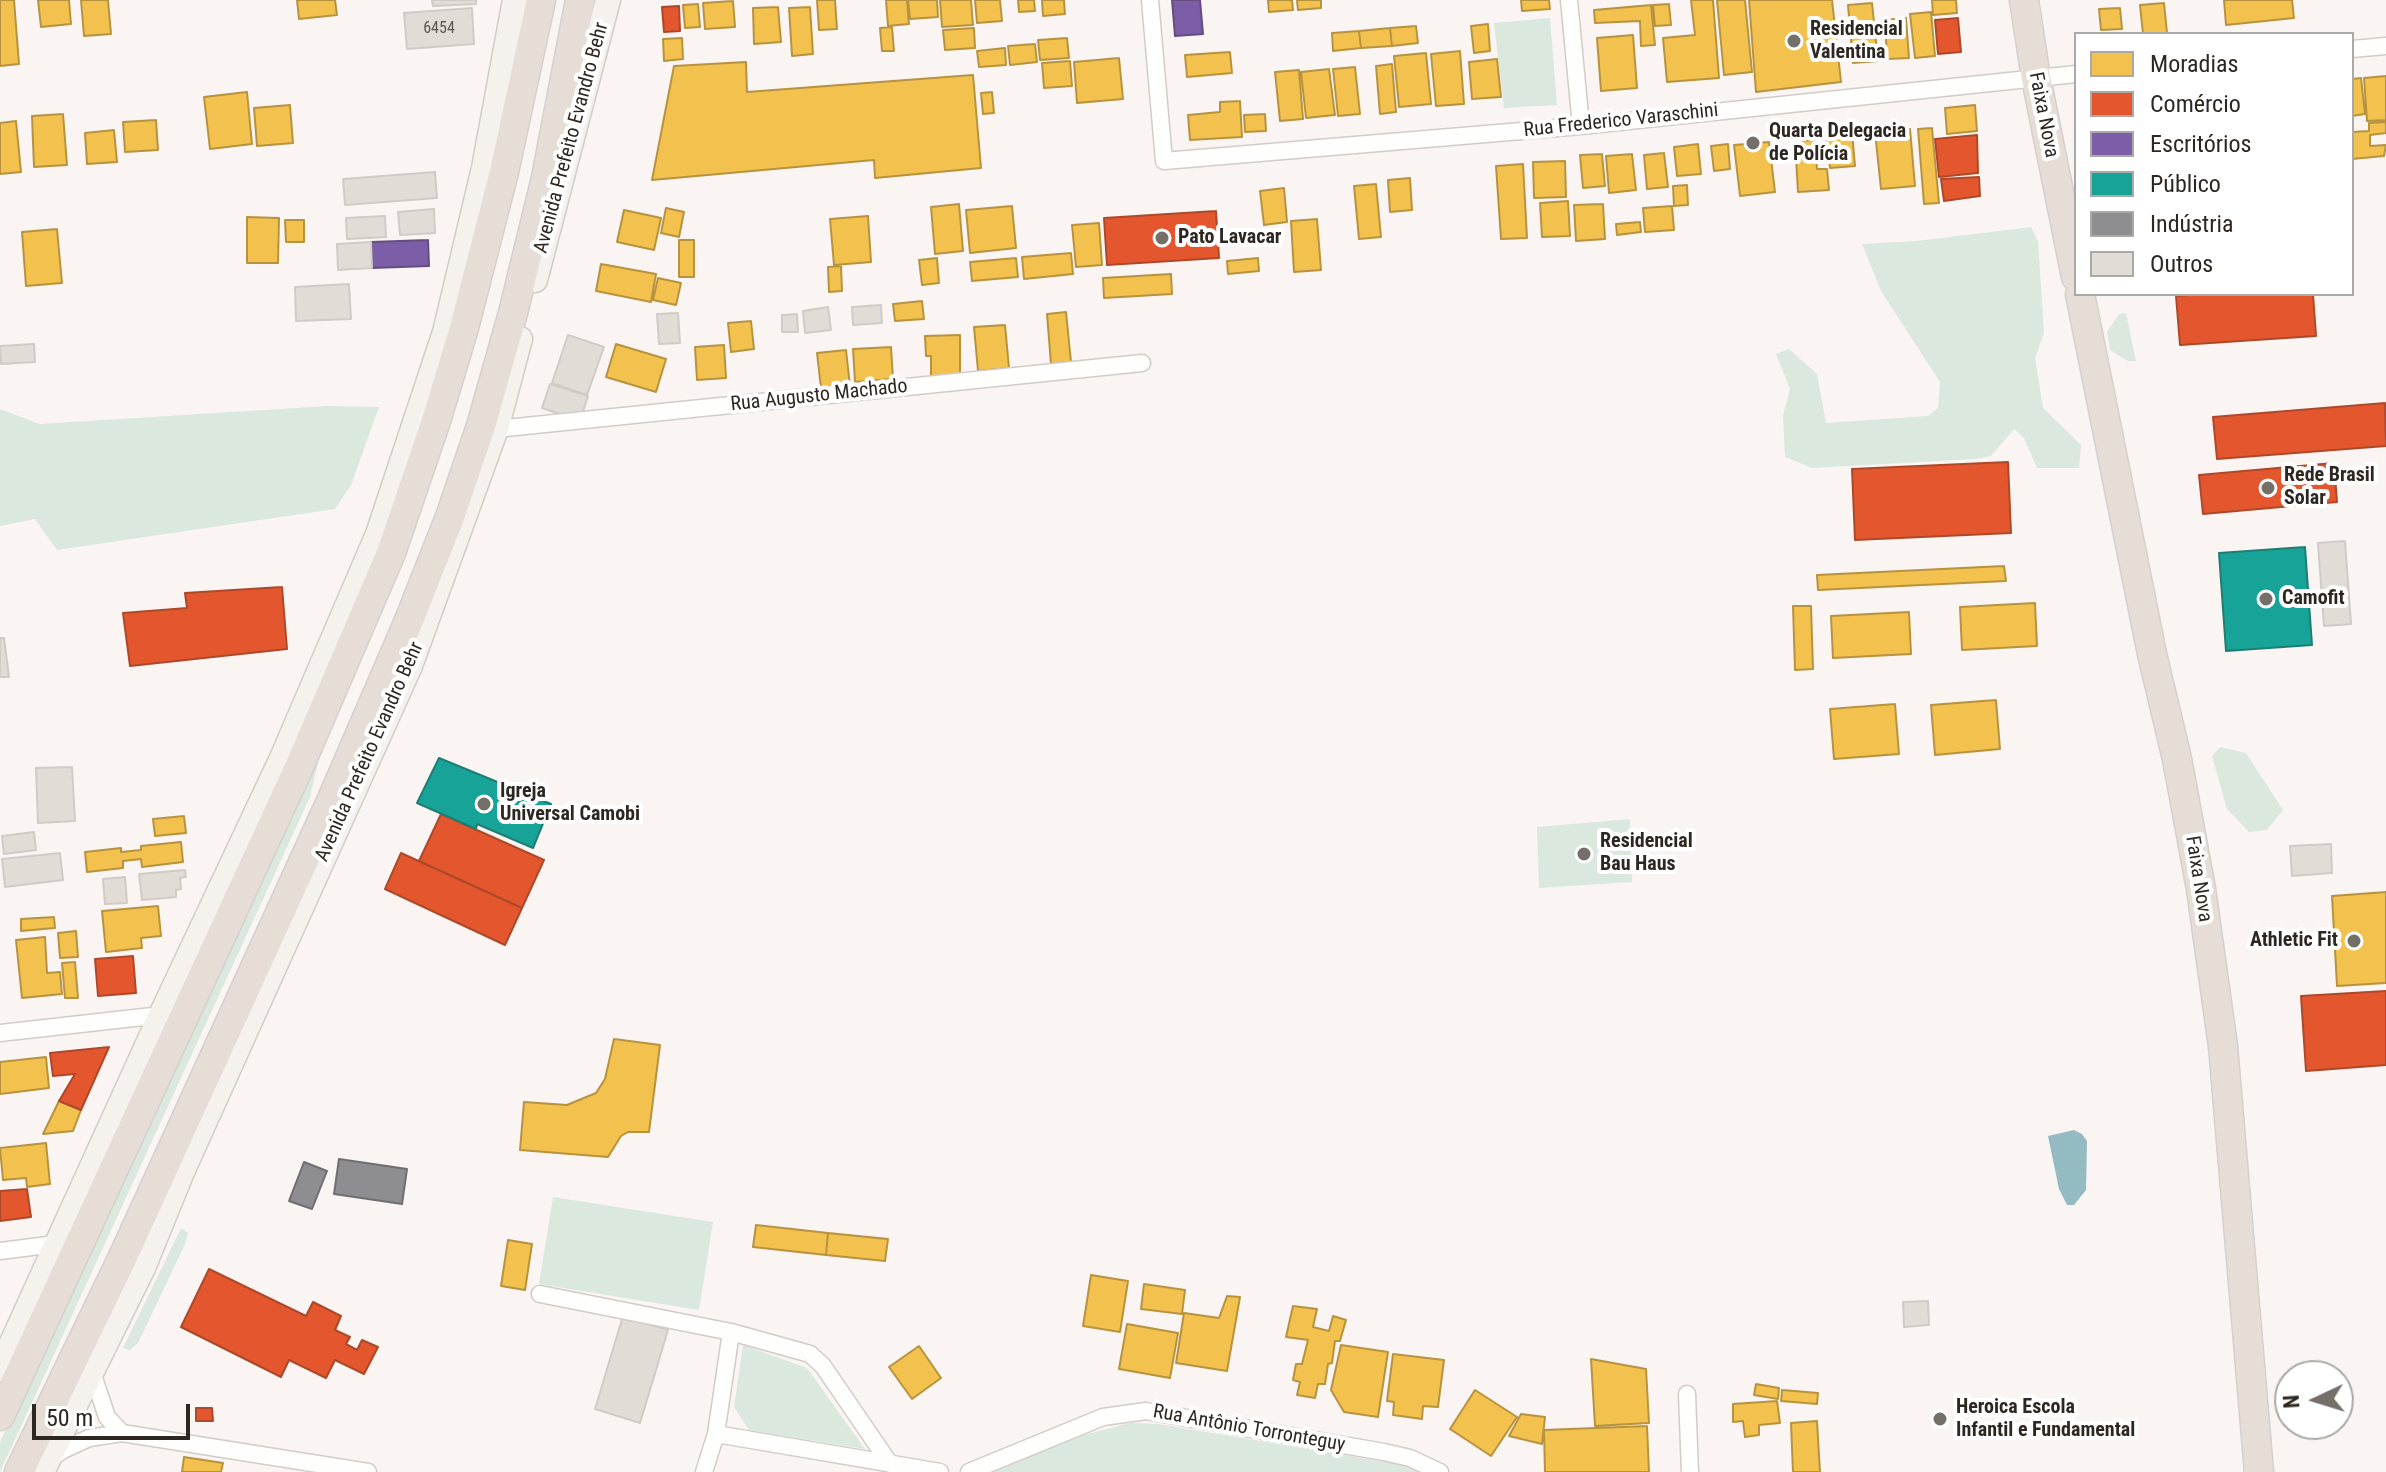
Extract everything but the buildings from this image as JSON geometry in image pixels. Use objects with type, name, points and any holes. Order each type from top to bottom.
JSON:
[{"type":"highway","points":[[0,1416],[300,765],[383,547],[432,434],[464,328],[504,172],[541,0]]},
{"type":"highway","name":"Avenida Prefeito Evandro Behr","points":[[19,1472],[122,1259],[268,938],[408,623],[450,517],[476,441],[513,313],[546,178],[580,0]]},
{"type":"highway","name":"Faixa Nova","points":[[2024,0],[2036,78],[2074,267]]},
{"type":"highway","points":[[513,313],[561,181]]},
{"type":"highway","name":"Faixa Nova","points":[[2080,296],[2201,889],[2223,1046],[2259,1472]]},
{"type":"highway","points":[[383,547],[404,576],[408,623]]},
{"type":"highway","points":[[224,1080],[268,938]]},
{"type":"main road","points":[[0,1369],[161,1015],[383,547],[445,332],[484,168],[515,0]]},
{"type":"main road","name":"Avenida Prefeito Evandro Behr","points":[[45,1466],[143,1268],[182,1172],[410,666],[496,429],[608,0]]},
{"type":"street","name":"Rua Frederico Varaschini","points":[[1150,0],[1164,161],[1581,126],[2074,74]]},
{"type":"street","points":[[1569,0],[1581,126]]},
{"type":"street","points":[[2354,49],[2386,46]]},
{"type":"street","name":"Rua Augusto Machado","points":[[496,429],[1142,363]]},
{"type":"street","points":[[0,1033],[161,1015]]},
{"type":"street","points":[[0,1251],[55,1244]]},
{"type":"street","points":[[540,1294],[731,1332],[810,1354],[823,1366],[890,1464]]},
{"type":"street","points":[[704,1472],[716,1434],[731,1332]]},
{"type":"street","points":[[92,1372],[107,1417],[122,1433]]},
{"type":"street","points":[[1687,1394],[1690,1472]]},
{"type":"street","name":"Rua Antônio Torronteguy","points":[[969,1472],[1103,1417],[1146,1411],[1384,1452],[1410,1458],[1440,1472]]},
{"type":"street","points":[[45,1466],[63,1450],[89,1438],[122,1433],[368,1472]]},
{"type":"street","points":[[716,1434],[940,1472]]},
{"type":"shaded area","points":[[1550,18],[1557,105],[1504,108],[1494,23]]},
{"type":"shaded area","points":[[2031,227],[2038,241],[2044,333],[2035,358],[2043,408],[2081,445],[2079,468],[2037,468],[2024,438],[2014,429],[1991,456],[1976,459],[1812,468],[1785,457],[1783,416],[1790,389],[1776,354],[1789,349],[1817,374],[1826,423],[1928,416],[1938,408],[1940,382],[1881,291],[1862,244],[1917,241]]},
{"type":"shaded area","points":[[2126,313],[2136,361],[2128,361],[2110,350],[2107,332],[2119,314]]},
{"type":"shaded area","points":[[328,406],[379,407],[351,485],[335,509],[57,550],[35,519],[0,526],[0,409],[40,424]]},
{"type":"shaded area","points":[[323,741],[310,797],[0,1472],[0,1442]]},
{"type":"shaded area","points":[[2220,747],[2246,753],[2283,810],[2267,830],[2249,832],[2227,809],[2212,756]]},
{"type":"shaded area","name":"Residencial Bau Haus","points":[[1630,819],[1632,882],[1539,888],[1537,827]]},
{"type":"shaded area","points":[[553,1197],[713,1222],[699,1310],[539,1284]]},
{"type":"shaded area","points":[[181,1228],[188,1233],[186,1242],[138,1343],[130,1350],[123,1348]]},
{"type":"shaded area","points":[[743,1345],[807,1368],[865,1449],[749,1430],[734,1407]]},
{"type":"shaded area","points":[[1130,1423],[1158,1424],[1399,1464],[1418,1472],[994,1472],[1080,1436]]},
{"type":"water","points":[[2074,1130],[2087,1141],[2086,1190],[2074,1205],[2067,1205],[2059,1189],[2048,1136]]},
{"type":"place","name":"Residencial Valentina","points":[[1794,41]]},
{"type":"place","name":"Quarta Delegacia de Polícia","points":[[1753,143]]},
{"type":"place","name":"Pato Lavacar","points":[[1162,238]]},
{"type":"place","name":"Rede Brasil Solar","points":[[2268,488]]},
{"type":"place","name":"Camofit","points":[[2266,599]]},
{"type":"place","name":"Igreja Universal Camobi","points":[[484,804]]},
{"type":"place","name":"Residencial Bau Haus","points":[[1584,854]]},
{"type":"place","name":"Athletic Fit","points":[[2354,941]]},
{"type":"place","name":"Heroica Escola Infantil e Fundamental","points":[[1940,1419]]}]
